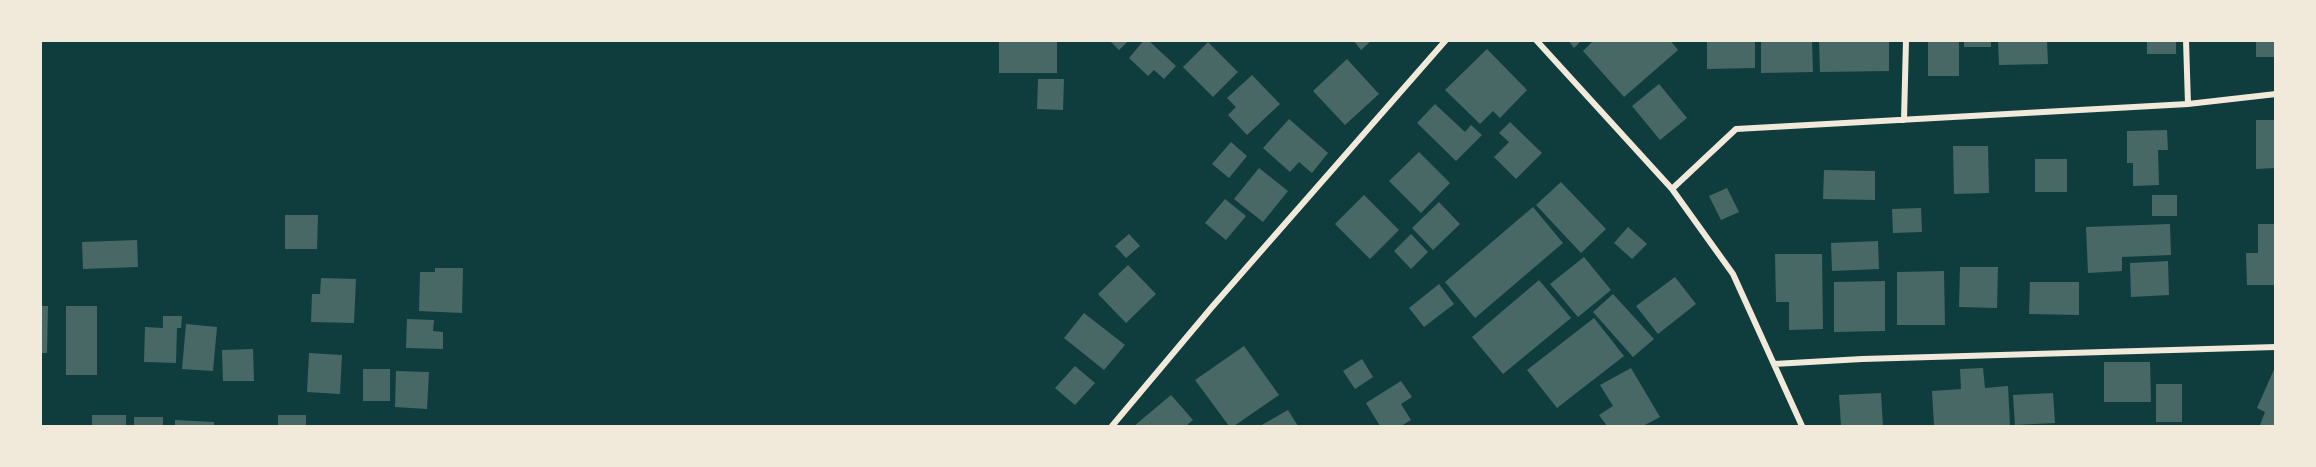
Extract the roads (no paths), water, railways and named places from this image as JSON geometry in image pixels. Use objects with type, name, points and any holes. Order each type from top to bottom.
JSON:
[{"type":"street","points":[[1112,426],[1212,307],[1446,40]]},
{"type":"street","points":[[1536,40],[1672,189],[1733,274],[1800,426]]},
{"type":"street","points":[[1904,120],[1906,40]]},
{"type":"street","points":[[2186,40],[2188,104]]},
{"type":"street","points":[[1672,189],[1736,129],[2188,104],[2276,94]]},
{"type":"street","points":[[1774,364],[1862,359],[2276,347]]}]
